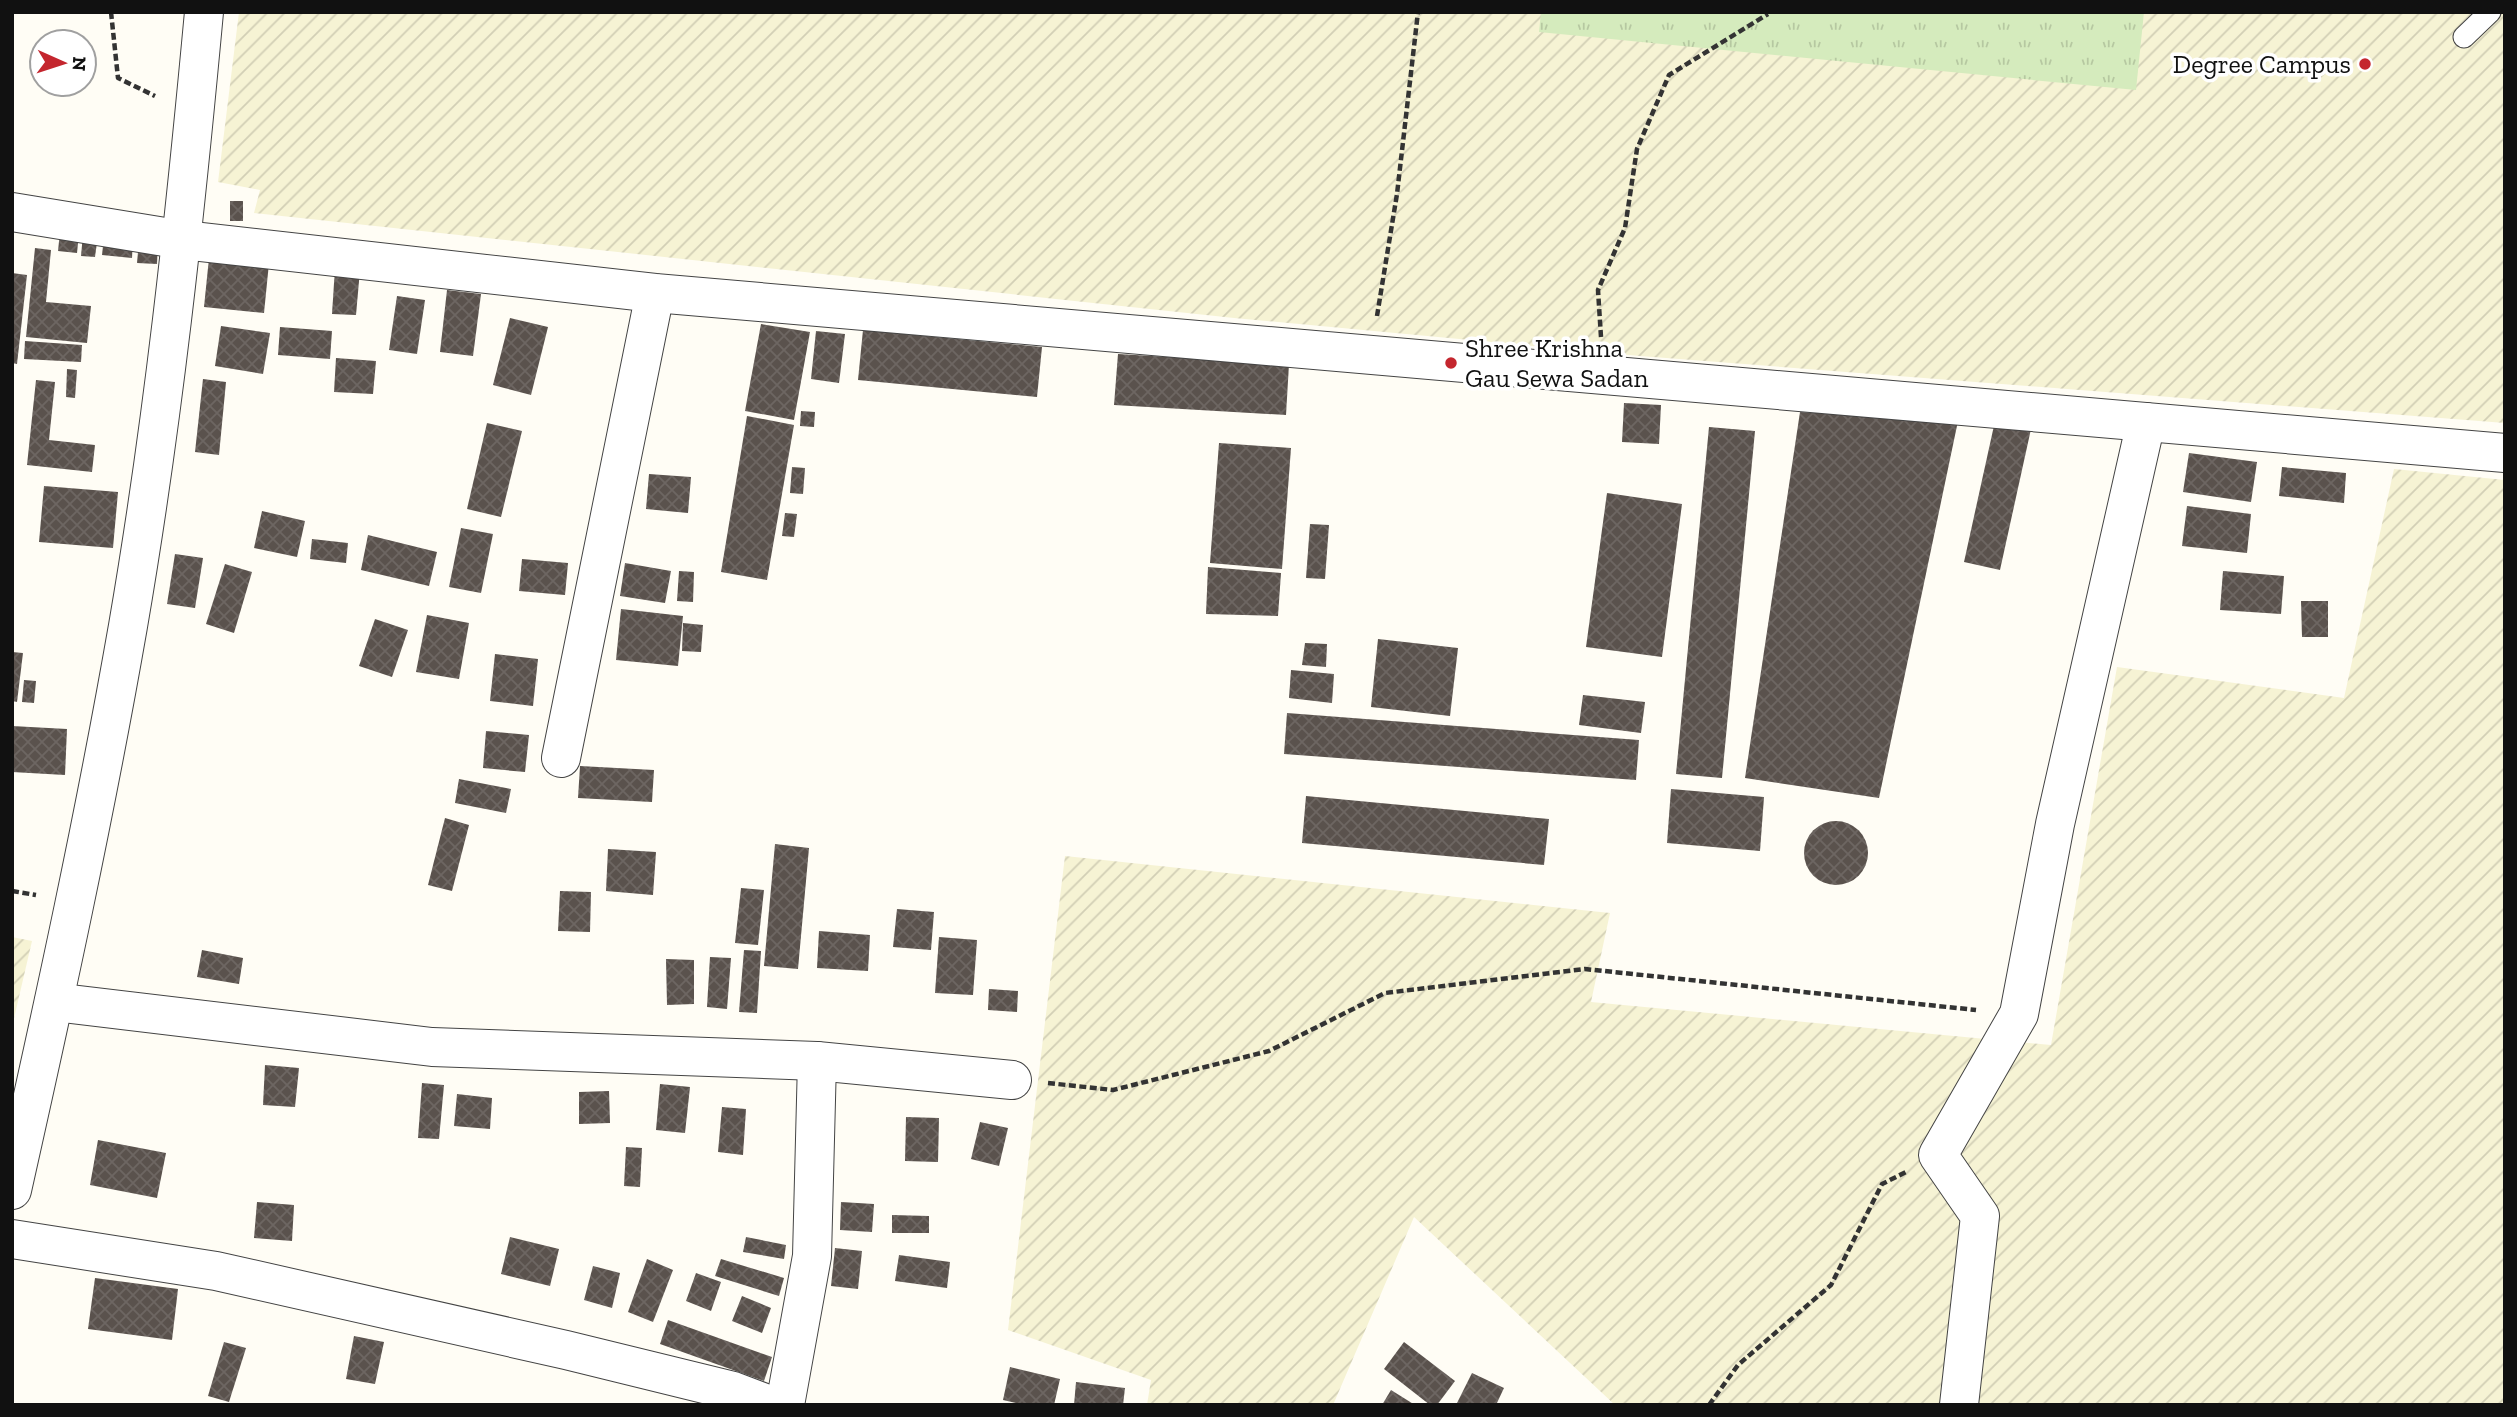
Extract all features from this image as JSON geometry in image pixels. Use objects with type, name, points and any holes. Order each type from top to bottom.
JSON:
[{"type":"street","points":[[12,1190],[76,902],[128,624],[183,240],[204,12]]},
{"type":"street","points":[[12,212],[183,240],[655,293],[2505,453]]},
{"type":"street","points":[[561,758],[655,293]]},
{"type":"street","points":[[1959,1405],[1980,1216],[1937,1155],[2019,1014],[2055,824],[2146,422]]},
{"type":"street","points":[[54,1002],[432,1047],[817,1061],[1012,1080]]},
{"type":"street","points":[[785,1405],[812,1256],[817,1061]]},
{"type":"street","points":[[12,1239],[216,1271],[566,1350],[733,1391],[771,1405]]},
{"type":"lane","points":[[2464,37],[2490,12]]},
{"type":"path","points":[[111,12],[118,78],[194,116]]},
{"type":"path","points":[[1371,354],[1397,194],[1418,12]]},
{"type":"path","points":[[1603,375],[1598,290],[1625,228],[1637,149],[1670,75],[1768,14]]},
{"type":"path","points":[[1012,1080],[1113,1090],[1269,1051],[1385,993],[1585,969],[2019,1014]]},
{"type":"path","points":[[1709,1405],[1738,1365],[1831,1285],[1882,1184],[1937,1155]]},
{"type":"shaded area","points":[[239,12],[2505,12],[2505,423],[1640,356],[1234,318],[254,213],[260,190],[218,182]]},
{"type":"shaded area","points":[[2394,469],[2505,480],[2505,1405],[1615,1405],[1414,1217],[1333,1405],[1147,1405],[1151,1380],[1008,1330],[1065,856],[1610,913],[1591,1002],[2051,1045],[2117,667],[2344,698]]},
{"type":"shaded area","points":[[12,937],[32,941],[12,1027]]},
{"type":"green space","points":[[1541,12],[2144,12],[2136,90],[1539,32]]},
{"type":"building","points":[[230,201],[243,201],[243,221],[230,221]]},
{"type":"building","points":[[60,232],[79,234],[77,253],[58,251]]},
{"type":"building","points":[[83,234],[98,235],[95,257],[81,256]]},
{"type":"building","points":[[104,237],[133,239],[132,258],[102,255]]},
{"type":"building","points":[[139,241],[158,242],[157,264],[137,263]]},
{"type":"building","points":[[35,248],[51,250],[46,302],[91,306],[87,343],[26,337]]},
{"type":"building","points":[[209,258],[269,263],[264,313],[204,307]]},
{"type":"building","points":[[335,268],[360,270],[356,315],[332,314]]},
{"type":"building","points":[[12,273],[27,275],[17,364],[12,363]]},
{"type":"building","points":[[447,290],[481,294],[473,356],[440,352]]},
{"type":"building","points":[[397,296],[425,300],[417,354],[389,350]]},
{"type":"building","points":[[510,318],[548,327],[531,395],[493,385]]},
{"type":"building","points":[[761,324],[810,332],[794,420],[745,411]]},
{"type":"building","points":[[221,326],[270,333],[263,374],[215,366]]},
{"type":"building","points":[[280,327],[332,331],[330,359],[278,355]]},
{"type":"building","points":[[863,330],[1042,347],[1037,397],[858,380]]},
{"type":"building","points":[[816,331],[845,334],[839,383],[811,379]]},
{"type":"building","points":[[25,341],[82,345],[81,362],[24,359]]},
{"type":"building","points":[[1118,354],[1289,364],[1286,415],[1114,405]]},
{"type":"building","points":[[336,358],[376,361],[373,394],[334,392]]},
{"type":"building","points":[[67,369],[77,370],[75,398],[66,397]]},
{"type":"building","points":[[203,379],[226,382],[219,455],[195,452]]},
{"type":"building","points":[[36,380],[55,382],[49,440],[95,445],[92,472],[27,465]]},
{"type":"building","points":[[1624,403],[1661,405],[1659,444],[1622,442]]},
{"type":"building","points":[[801,411],[815,412],[814,427],[800,426]]},
{"type":"building","points":[[1800,412],[1958,421],[1879,798],[1745,778]]},
{"type":"building","points":[[747,416],[794,425],[767,580],[721,572]]},
{"type":"building","points":[[1995,421],[2031,429],[2000,570],[1964,562]]},
{"type":"building","points":[[487,423],[522,431],[501,517],[467,509]]},
{"type":"building","points":[[1709,427],[1755,431],[1722,778],[1676,774]]},
{"type":"building","points":[[1219,443],[1291,448],[1282,569],[1210,563]]},
{"type":"building","points":[[2189,453],[2257,462],[2251,502],[2183,492]]},
{"type":"building","points":[[792,467],[805,468],[803,494],[790,493]]},
{"type":"building","points":[[2282,467],[2346,473],[2344,503],[2279,496]]},
{"type":"building","points":[[649,474],[691,477],[688,513],[646,509]]},
{"type":"building","points":[[44,486],[118,492],[113,548],[39,542]]},
{"type":"building","points":[[1607,493],[1682,504],[1662,657],[1586,647]]},
{"type":"building","points":[[2187,506],[2251,514],[2247,553],[2182,546]]},
{"type":"building","points":[[262,511],[305,521],[297,557],[254,548]]},
{"type":"building","points":[[785,513],[797,514],[794,537],[782,536]]},
{"type":"building","points":[[1310,524],[1329,525],[1325,579],[1306,578]]},
{"type":"building","points":[[461,528],[493,534],[481,593],[449,587]]},
{"type":"building","points":[[368,535],[437,552],[429,586],[361,570]]},
{"type":"building","points":[[312,539],[348,543],[346,563],[310,559]]},
{"type":"building","points":[[175,554],[203,558],[195,608],[167,604]]},
{"type":"building","points":[[522,559],[568,563],[565,595],[519,591]]},
{"type":"building","points":[[625,563],[671,571],[665,603],[620,596]]},
{"type":"building","points":[[225,564],[252,572],[234,633],[206,624]]},
{"type":"building","points":[[1208,567],[1281,573],[1278,616],[1206,614]]},
{"type":"building","points":[[679,571],[694,572],[693,602],[677,601]]},
{"type":"building","points":[[2223,571],[2284,576],[2281,614],[2220,610]]},
{"type":"building","points":[[2301,601],[2328,601],[2328,637],[2302,637]]},
{"type":"building","points":[[621,609],[683,616],[678,666],[616,660]]},
{"type":"building","points":[[427,615],[469,623],[459,679],[416,672]]},
{"type":"building","points":[[375,619],[408,630],[392,677],[359,666]]},
{"type":"building","points":[[683,623],[703,625],[701,652],[682,651]]},
{"type":"building","points":[[1378,639],[1458,648],[1450,716],[1371,707]]},
{"type":"building","points":[[1305,643],[1327,644],[1326,667],[1302,665]]},
{"type":"building","points":[[12,652],[23,653],[17,702],[12,701]]},
{"type":"building","points":[[495,654],[538,659],[533,706],[490,701]]},
{"type":"building","points":[[1291,670],[1334,674],[1332,703],[1289,698]]},
{"type":"building","points":[[24,680],[36,681],[34,703],[22,702]]},
{"type":"building","points":[[1583,695],[1645,702],[1641,733],[1579,725]]},
{"type":"building","points":[[1287,713],[1639,740],[1636,780],[1284,754]]},
{"type":"building","points":[[12,726],[67,729],[65,775],[12,772]]},
{"type":"building","points":[[486,731],[529,735],[525,772],[483,768]]},
{"type":"building","points":[[580,766],[654,770],[652,802],[578,798]]},
{"type":"building","points":[[459,779],[511,789],[506,813],[455,803]]},
{"type":"building","points":[[1671,789],[1764,797],[1760,851],[1667,843]]},
{"type":"building","points":[[1306,796],[1549,819],[1544,865],[1302,843]]},
{"type":"building","points":[[445,818],[469,825],[452,891],[428,885]]},
{"type":"building","points":[[1830,821],[1842,821],[1859,830],[1866,841],[1866,865],[1859,876],[1842,885],[1830,885],[1818,880],[1809,871],[1804,859],[1804,847],[1809,835],[1818,826]]},
{"type":"building","points":[[775,844],[809,848],[798,969],[764,966]]},
{"type":"building","points":[[608,849],[656,852],[653,895],[606,891]]},
{"type":"building","points":[[741,888],[764,890],[758,945],[735,943]]},
{"type":"building","points":[[560,891],[591,892],[590,932],[558,931]]},
{"type":"building","points":[[897,909],[934,912],[931,950],[893,947]]},
{"type":"building","points":[[819,931],[870,935],[868,971],[817,968]]},
{"type":"building","points":[[939,937],[977,940],[973,995],[935,993]]},
{"type":"building","points":[[202,950],[243,958],[239,984],[197,977]]},
{"type":"building","points":[[744,950],[761,951],[757,1013],[739,1012]]},
{"type":"building","points":[[710,957],[731,958],[727,1009],[707,1007]]},
{"type":"building","points":[[666,959],[694,960],[694,1004],[667,1005]]},
{"type":"building","points":[[989,989],[1018,991],[1017,1012],[988,1010]]},
{"type":"building","points":[[265,1065],[299,1068],[295,1107],[263,1105]]},
{"type":"building","points":[[422,1083],[444,1085],[439,1139],[418,1138]]},
{"type":"building","points":[[660,1084],[690,1087],[685,1133],[656,1130]]},
{"type":"building","points":[[609,1091],[610,1123],[579,1124],[579,1092]]},
{"type":"building","points":[[457,1094],[492,1098],[490,1129],[454,1126]]},
{"type":"building","points":[[722,1107],[746,1109],[743,1155],[718,1152]]},
{"type":"building","points":[[906,1117],[939,1118],[938,1162],[905,1161]]},
{"type":"building","points":[[980,1122],[1008,1128],[999,1166],[971,1159]]},
{"type":"building","points":[[98,1140],[166,1153],[157,1198],[90,1185]]},
{"type":"building","points":[[626,1147],[642,1148],[640,1187],[624,1186]]},
{"type":"building","points":[[257,1202],[294,1205],[292,1241],[254,1238]]},
{"type":"building","points":[[841,1202],[874,1204],[872,1232],[840,1230]]},
{"type":"building","points":[[892,1215],[929,1216],[929,1233],[892,1233]]},
{"type":"building","points":[[510,1237],[559,1249],[550,1286],[501,1274]]},
{"type":"building","points":[[746,1237],[786,1245],[784,1259],[743,1252]]},
{"type":"building","points":[[835,1248],[862,1251],[858,1289],[831,1286]]},
{"type":"building","points":[[899,1255],[950,1262],[947,1288],[895,1281]]},
{"type":"building","points":[[647,1259],[673,1270],[653,1322],[628,1312]]},
{"type":"building","points":[[721,1259],[784,1278],[779,1296],[715,1276]]},
{"type":"building","points":[[593,1266],[620,1273],[612,1308],[584,1300]]},
{"type":"building","points":[[696,1273],[721,1282],[711,1311],[686,1301]]},
{"type":"building","points":[[95,1278],[178,1289],[172,1340],[88,1329]]},
{"type":"building","points":[[742,1296],[771,1308],[762,1333],[732,1321]]},
{"type":"building","points":[[668,1320],[772,1357],[764,1381],[660,1344]]},
{"type":"building","points":[[354,1336],[384,1342],[375,1384],[346,1379]]},
{"type":"building","points":[[224,1342],[246,1348],[229,1402],[208,1396]]},
{"type":"building","points":[[1404,1342],[1455,1381],[1437,1405],[1430,1405],[1384,1369]]},
{"type":"building","points":[[1010,1367],[1060,1379],[1054,1405],[1024,1405],[1003,1400]]},
{"type":"building","points":[[1472,1373],[1504,1388],[1496,1405],[1456,1405]]},
{"type":"building","points":[[1076,1382],[1125,1388],[1123,1405],[1074,1405]]},
{"type":"building","points":[[1391,1390],[1415,1405],[1382,1405]]},
{"type":"place","name":"Degree Campus","points":[[2365,64]]},
{"type":"place","name":"Shree Krishna Gau Sewa Sadan","points":[[1451,363]]}]
